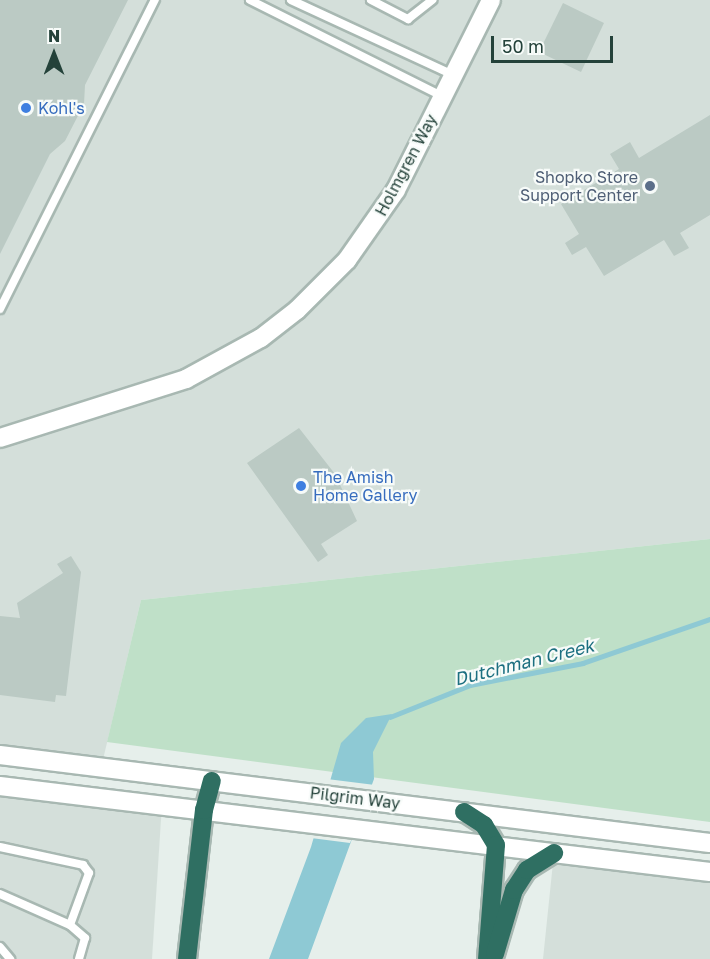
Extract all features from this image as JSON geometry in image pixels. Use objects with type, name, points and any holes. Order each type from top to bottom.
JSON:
[{"type":"highway","points":[[187,959],[204,810],[212,781]]},
{"type":"highway","points":[[464,812],[484,825],[496,845],[487,959]]},
{"type":"highway","points":[[494,959],[514,890],[527,870],[554,853]]},
{"type":"street","name":"Holmgren Way","points":[[0,438],[170,386],[223,361],[279,324],[320,288],[371,229],[491,0]]},
{"type":"street","name":"Pilgrim Way","points":[[0,754],[710,843]]},
{"type":"street","name":"Pilgrim Way","points":[[0,786],[710,872]]},
{"type":"lane","points":[[0,309],[155,0]]},
{"type":"lane","points":[[250,0],[263,3],[442,96]]},
{"type":"lane","points":[[291,0],[453,75]]},
{"type":"lane","points":[[371,0],[408,19],[432,0]]},
{"type":"lane","points":[[0,847],[83,865],[89,873],[70,925]]},
{"type":"lane","points":[[0,894],[70,925],[85,938],[79,959]]},
{"type":"lane","points":[[0,947],[10,959]]},
{"type":"shaded area","points":[[0,0],[710,0],[710,539],[141,600],[101,768],[0,755]]},
{"type":"shaded area","points":[[0,786],[162,804],[152,959],[0,959]]},
{"type":"shaded area","points":[[554,853],[710,872],[710,959],[543,959]]},
{"type":"green space","points":[[710,539],[710,822],[107,742],[141,600]]},
{"type":"water","points":[[392,714],[373,752],[374,779],[308,959],[269,959],[311,847],[341,743],[366,718]]},
{"type":"pier","points":[[327,779],[375,785],[350,843],[311,838]]},
{"type":"building","points":[[0,0],[128,0],[85,85],[84,104],[65,141],[50,154],[0,254]]},
{"type":"building","points":[[563,3],[604,23],[581,72],[539,52]]},
{"type":"building","name":"Shopko Store Support Center","points":[[710,115],[710,215],[680,233],[689,248],[674,256],[664,240],[604,276],[586,247],[572,255],[565,243],[579,234],[561,204],[619,169],[610,154],[630,142],[639,158]]},
{"type":"building","points":[[299,428],[335,474],[357,521],[321,544],[328,555],[318,562],[247,463]]},
{"type":"building","points":[[71,556],[81,572],[66,696],[56,695],[55,702],[0,695],[0,616],[20,618],[17,603],[63,573],[57,564]]},
{"type":"waterway","name":"Dutchman Creek","points":[[390,717],[470,685],[583,663],[710,619]]},
{"type":"place","name":"Kohl's","points":[[26,108]]},
{"type":"place","name":"Shopko Store Support Center","points":[[650,186]]},
{"type":"place","name":"The Amish Home Gallery","points":[[301,486]]}]
